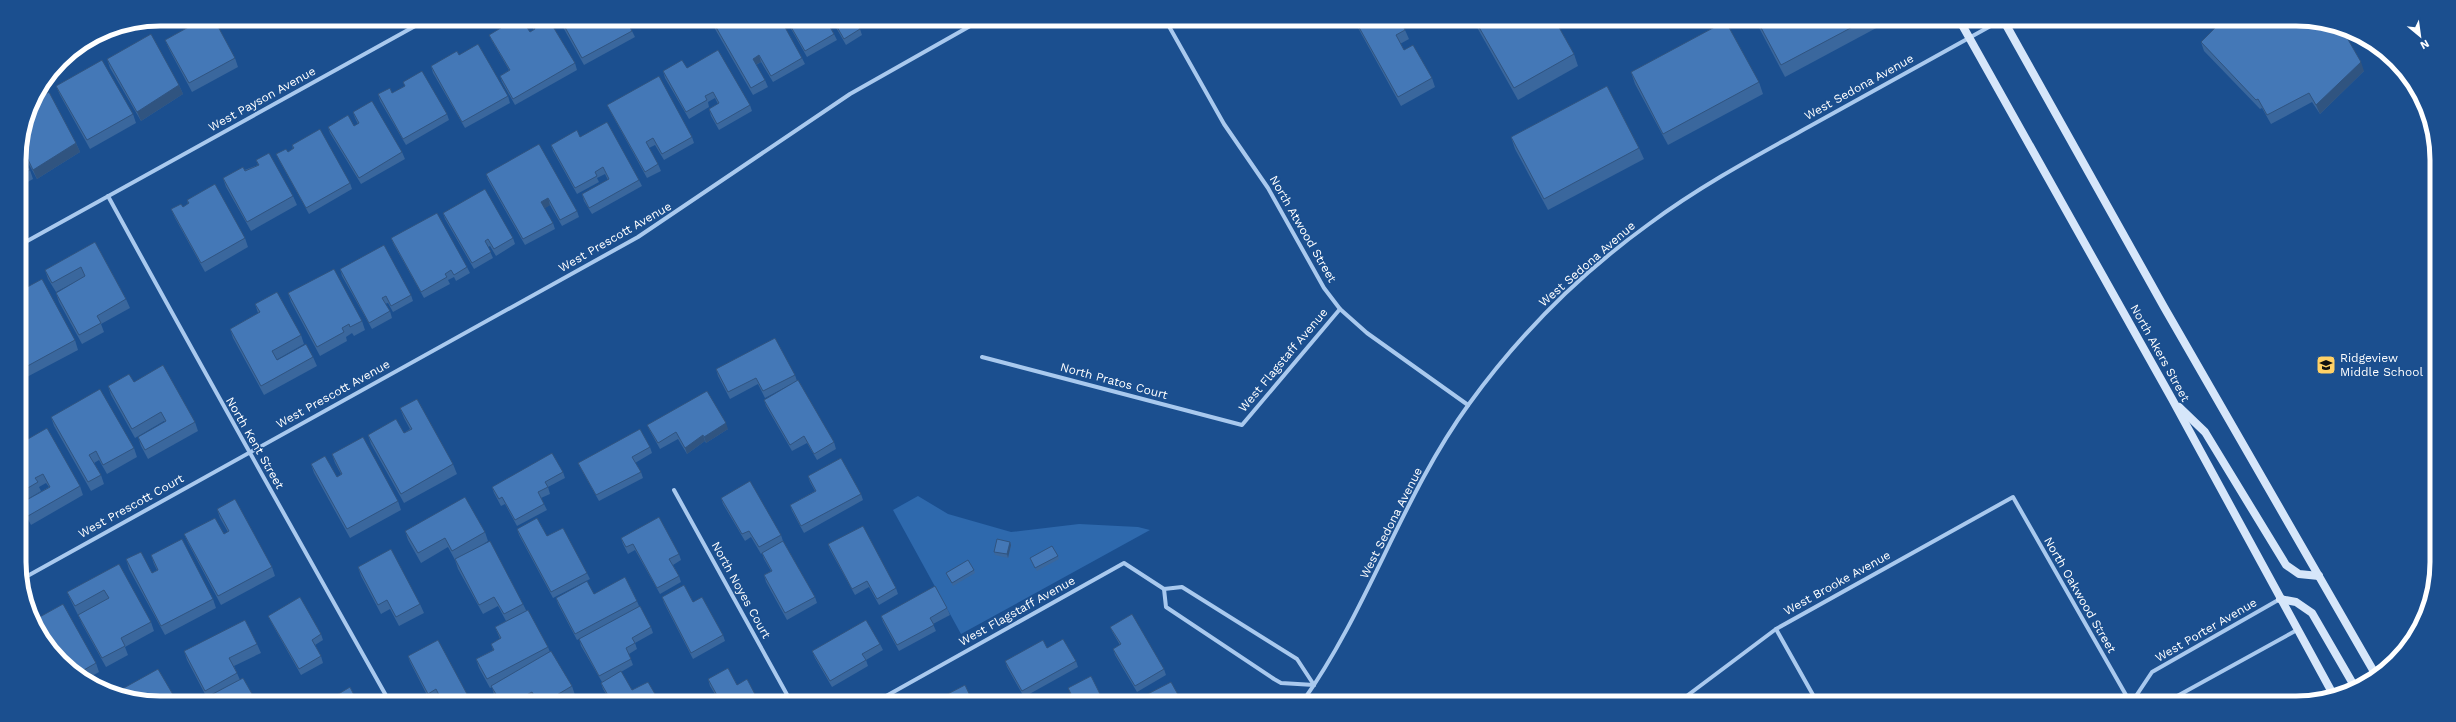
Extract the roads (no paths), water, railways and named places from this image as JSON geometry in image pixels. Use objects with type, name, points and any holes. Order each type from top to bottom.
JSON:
[{"type":"main road","name":"North Akers Street","points":[[1963,26],[2172,400],[2331,691]]},
{"type":"main road","points":[[2007,26],[2160,300],[2374,671]]},
{"type":"main road","points":[[2172,400],[2205,432],[2286,565],[2299,574],[2319,576]]},
{"type":"main road","points":[[2280,599],[2296,602],[2312,613],[2353,683]]},
{"type":"street","name":"West Payson Avenue","points":[[26,242],[415,26]]},
{"type":"street","name":"West Prescott Avenue","points":[[250,452],[638,237],[850,94],[970,26]]},
{"type":"street","name":"North Atwood Street","points":[[1169,26],[1218,114],[1268,188],[1324,288],[1340,309],[1367,333],[1468,405]]},
{"type":"street","name":"West Sedona Avenue","points":[[1306,696],[1351,621],[1420,485],[1468,405],[1510,352],[1556,303],[1595,267],[1648,224],[1745,162],[1991,26]]},
{"type":"street","name":"North Kent Street","points":[[108,196],[217,397],[250,452],[386,696]]},
{"type":"street","name":"West Flagstaff Avenue","points":[[1242,425],[1340,309]]},
{"type":"street","name":"North Pratos Court","points":[[982,356],[1242,425]]},
{"type":"street","name":"West Prescott Court","points":[[27,576],[250,452]]},
{"type":"street","name":"North Noyes Court","points":[[674,490],[788,696]]},
{"type":"street","name":"West Brooke Avenue","points":[[1687,696],[1776,629],[2013,496]]},
{"type":"street","name":"North Oakwood Street","points":[[2013,496],[2128,696]]},
{"type":"street","name":"West Flagstaff Avenue","points":[[886,696],[1124,563],[1164,589]]},
{"type":"street","points":[[1182,587],[1297,659],[1314,685],[1281,683],[1166,607],[1164,589],[1182,587]]},
{"type":"street","name":"West Porter Avenue","points":[[2135,696],[2152,672],[2280,599]]},
{"type":"street","points":[[1776,629],[1814,696]]},
{"type":"street","points":[[2177,696],[2297,630]]},
{"type":"place","name":"Ridgeview Middle School","points":[[2326,365]]}]
